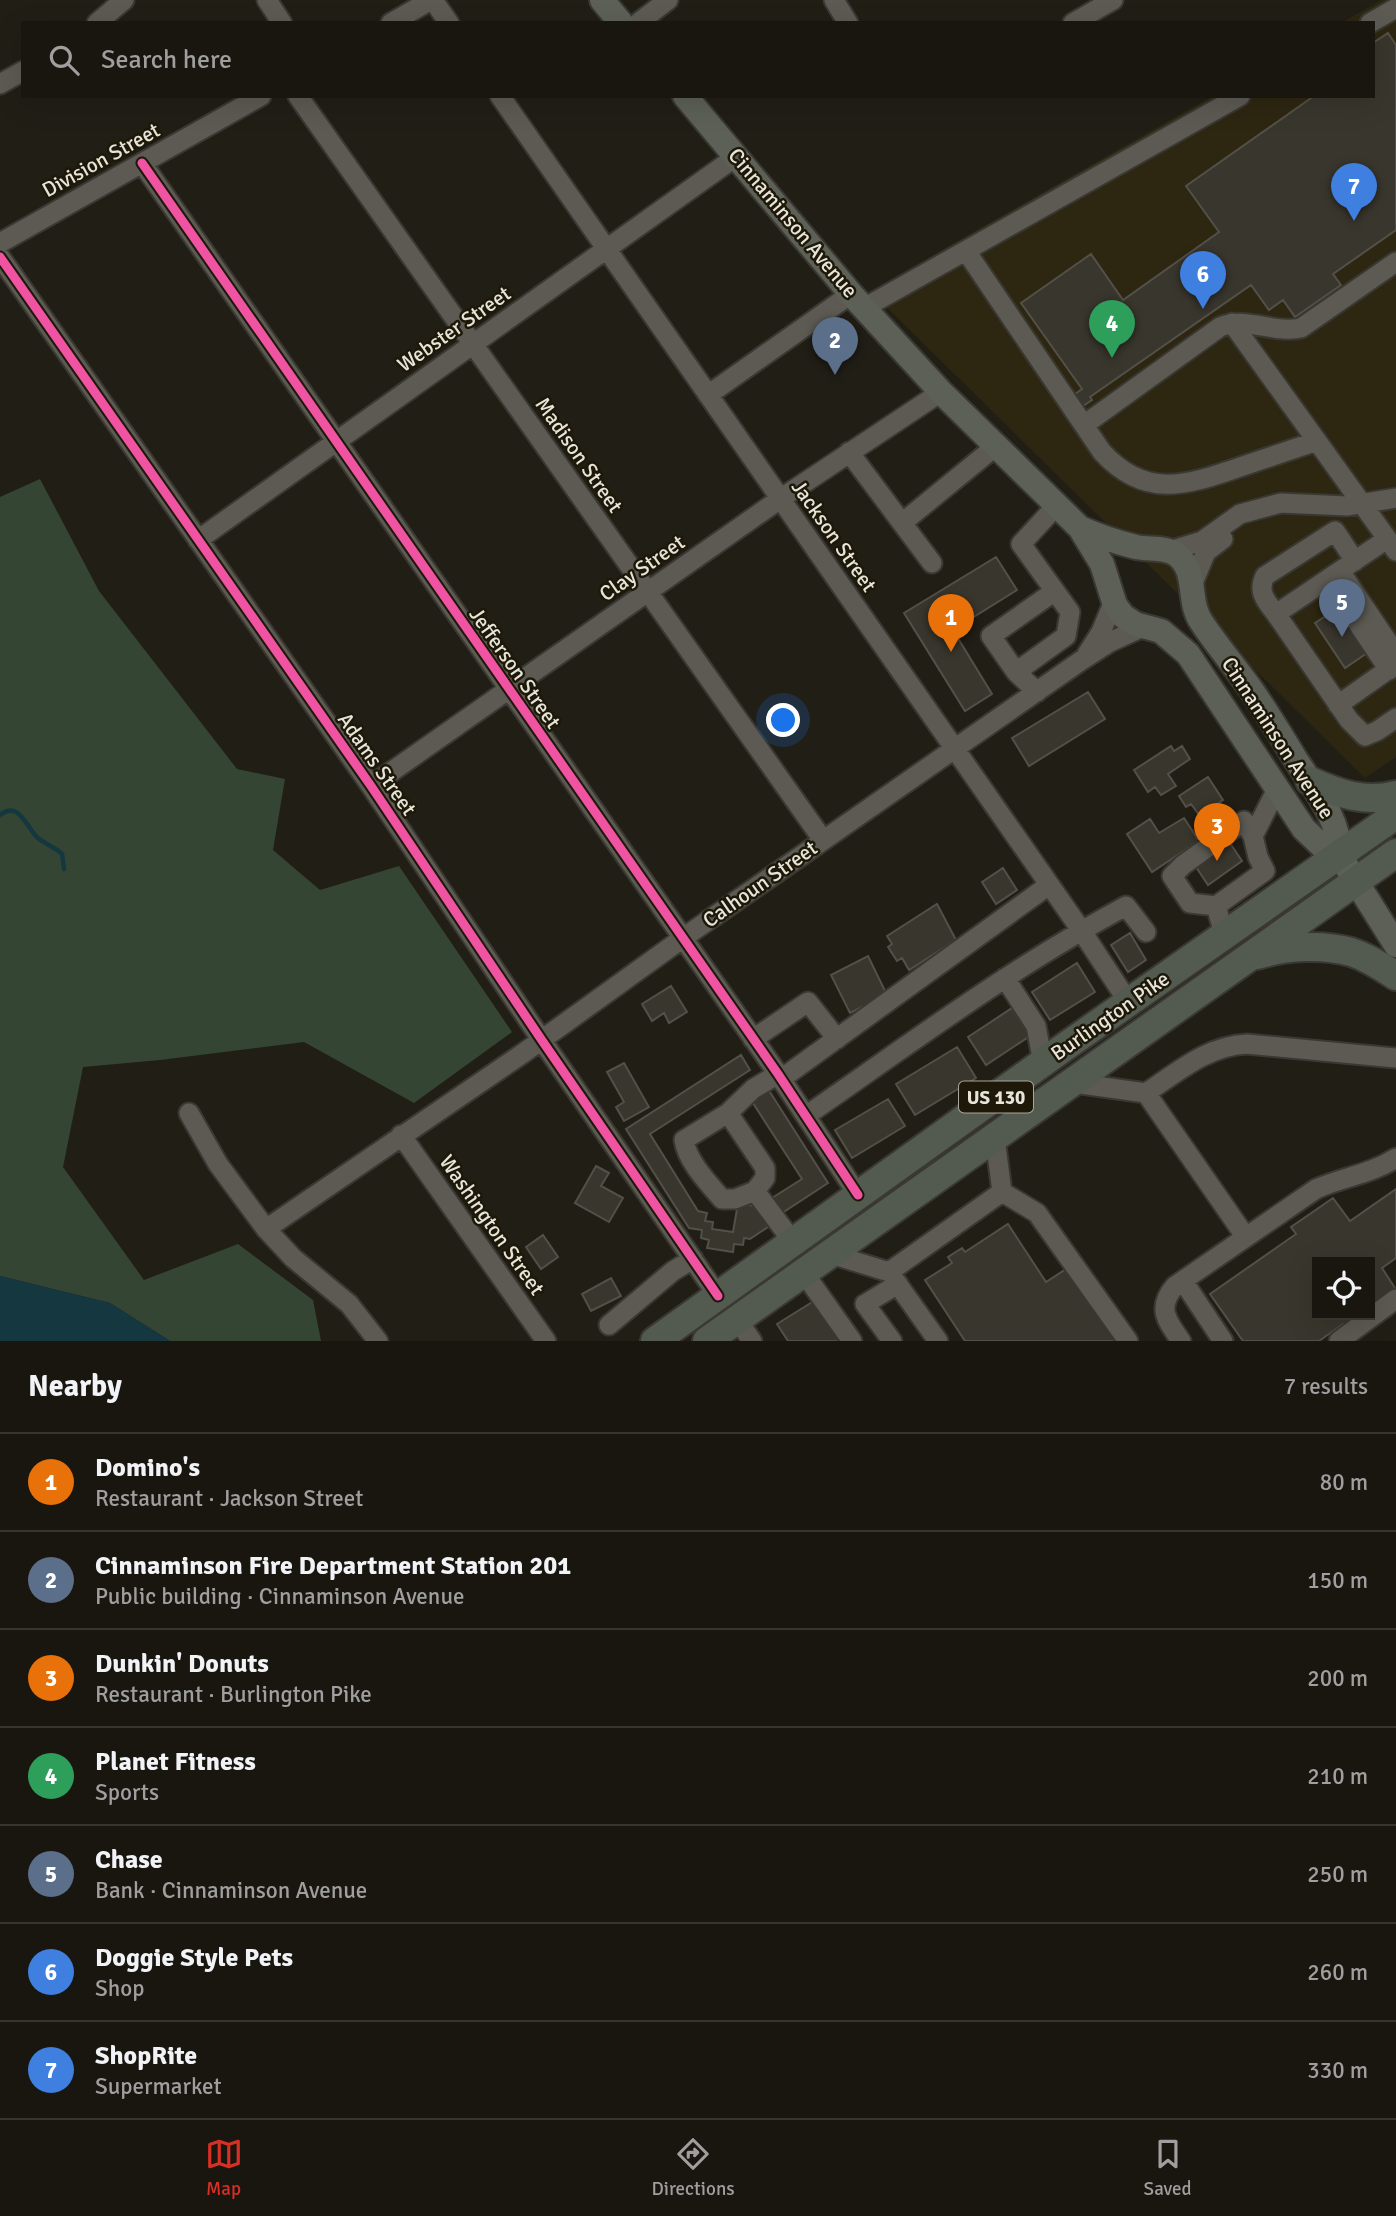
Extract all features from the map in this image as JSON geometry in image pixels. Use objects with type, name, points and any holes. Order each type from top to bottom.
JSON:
[{"type":"highway","points":[[1310,781],[1347,796],[1370,799],[1396,795]]},
{"type":"highway","name":"Burlington Pike","points":[[655,1341],[1066,1046],[1396,815]]},
{"type":"highway","name":"Burlington Pike","points":[[707,1341],[745,1330],[804,1273],[1396,853]]},
{"type":"highway","points":[[1247,958],[1275,950],[1335,949],[1370,960],[1396,976]]},
{"type":"main road","points":[[602,0],[619,21]]},
{"type":"main road","name":"Cinnaminson Avenue","points":[[687,98],[858,301],[942,392],[1080,528],[1093,547],[1119,610],[1129,621],[1167,635],[1188,654],[1313,839],[1340,856]]},
{"type":"main road","name":"Cinnaminson Avenue","points":[[1080,528],[1098,536],[1140,548],[1169,551],[1178,556],[1186,567],[1197,617],[1252,691],[1310,781],[1332,818],[1340,841],[1340,856]]},
{"type":"main road","name":"Calhoun Street","points":[[1112,592],[1119,562],[1140,548]]},
{"type":"main road","name":"Calhoun Street","points":[[1148,627],[1163,625],[1177,618],[1185,609],[1191,592]]},
{"type":"main road","points":[[1340,856],[1396,945]]},
{"type":"street","points":[[99,21],[124,0]]},
{"type":"street","points":[[267,0],[281,21]]},
{"type":"street","points":[[395,21],[432,0],[448,21]]},
{"type":"street","points":[[641,21],[668,0]]},
{"type":"street","points":[[834,0],[847,21]]},
{"type":"street","points":[[1076,21],[1113,0]]},
{"type":"street","points":[[1373,21],[1396,8]]},
{"type":"street","points":[[0,84],[21,72]]},
{"type":"street","name":"Division Street","points":[[0,243],[257,98]]},
{"type":"street","name":"Madison Street","points":[[299,98],[823,841]]},
{"type":"street","name":"Jackson Street","points":[[501,98],[1081,930],[1129,1003]]},
{"type":"street","points":[[708,395],[858,301],[965,251],[1236,98]]},
{"type":"street","name":"Webster Street","points":[[198,540],[737,156]]},
{"type":"street","name":"Jefferson Street","points":[[142,163],[807,1115],[858,1195]]},
{"type":"street","points":[[965,251],[1102,452],[1122,470],[1147,481],[1165,485],[1193,482],[1317,441]]},
{"type":"street","name":"Adams Street","points":[[0,257],[372,786],[541,1039],[718,1296]]},
{"type":"street","points":[[1084,425],[1220,327],[1232,323],[1289,330],[1301,328],[1396,262]]},
{"type":"street","points":[[1232,323],[1391,545],[1341,570],[1276,614]]},
{"type":"street","name":"Clay Street","points":[[372,786],[780,499],[942,392]]},
{"type":"street","points":[[902,523],[996,446]]},
{"type":"street","points":[[849,452],[932,563]]},
{"type":"street","name":"Calhoun Street","points":[[1169,551],[1202,541],[1240,514],[1281,503],[1362,504],[1396,498]]},
{"type":"street","points":[[1016,672],[1066,636],[1070,612],[1021,544],[1057,505]]},
{"type":"street","name":"Calhoun Street","points":[[1191,592],[1206,552],[1266,508]]},
{"type":"street","points":[[1338,705],[1394,662],[1341,570],[1335,531],[1265,576],[1260,586],[1262,595],[1338,705],[1365,736],[1396,718]]},
{"type":"street","points":[[1037,692],[1016,672],[991,636],[1055,591]]},
{"type":"street","name":"Calhoun Street","points":[[1082,660],[1097,641],[1112,592]]},
{"type":"street","name":"Calhoun Street","points":[[266,1228],[1082,660],[1110,642],[1148,627]]},
{"type":"street","points":[[1253,836],[1277,789]]},
{"type":"street","points":[[1265,871],[1216,906],[1190,903],[1172,876],[1182,865],[1244,821],[1253,836],[1265,871],[1296,885]]},
{"type":"street","points":[[728,1113],[765,1168],[765,1178],[755,1191],[735,1199],[722,1199],[709,1184],[685,1149],[684,1140],[728,1113],[753,1089],[779,1076],[837,1039],[1049,885]]},
{"type":"street","points":[[807,1115],[1005,978],[1081,930],[1126,906],[1146,932]]},
{"type":"street","points":[[1216,906],[1225,937]]},
{"type":"street","points":[[1005,978],[1036,1026],[1043,1063]]},
{"type":"street","points":[[754,1039],[808,1002],[837,1039]]},
{"type":"street","points":[[1036,1026],[1066,1046]]},
{"type":"street","points":[[1074,1083],[1146,1093],[1201,1055],[1229,1045],[1247,1044],[1396,1058]]},
{"type":"street","points":[[1146,1093],[1245,1236]]},
{"type":"street","points":[[189,1113],[218,1164],[266,1228],[293,1258],[349,1304],[378,1341]]},
{"type":"street","name":"Washington Street","points":[[401,1135],[546,1341]]},
{"type":"street","points":[[995,1138],[1002,1192]]},
{"type":"street","points":[[1181,1341],[1167,1320],[1164,1307],[1168,1295],[1182,1281],[1316,1189],[1330,1182],[1374,1170],[1396,1158]]},
{"type":"street","points":[[755,1191],[793,1242]]},
{"type":"street","points":[[892,1341],[865,1304],[893,1278],[1002,1192]]},
{"type":"street","points":[[1002,1192],[1037,1213],[1128,1341]]},
{"type":"street","points":[[831,1254],[893,1278],[938,1341]]},
{"type":"street","points":[[609,1325],[673,1271],[693,1259]]},
{"type":"street","points":[[804,1273],[852,1341]]},
{"type":"street","points":[[1182,1281],[1223,1341]]},
{"type":"street","points":[[1339,1341],[1396,1299]]},
{"type":"shaded area","points":[[1381,0],[1396,0],[1396,757],[1365,778],[870,291],[1208,98],[1375,98],[1375,21],[1344,21]]},
{"type":"green space","points":[[40,479],[99,591],[237,769],[285,779],[273,850],[320,890],[399,866],[512,1032],[414,1103],[304,1042],[83,1067],[63,1167],[144,1280],[238,1244],[313,1300],[321,1341],[170,1341],[110,1303],[0,1276],[0,497]]},
{"type":"water","points":[[0,1276],[110,1303],[170,1341],[0,1341]]},
{"type":"building","points":[[1388,33],[1396,45],[1396,230],[1333,274],[1341,285],[1295,317],[1283,300],[1269,310],[1251,285],[1090,397],[1092,400],[1080,408],[1072,396],[1082,389],[1021,303],[1091,254],[1123,300],[1219,232],[1186,186],[1311,98],[1375,98],[1375,42]]},
{"type":"building","points":[[996,557],[1017,590],[953,630],[992,694],[965,711],[904,613]]},
{"type":"building","points":[[1335,600],[1370,651],[1345,668],[1315,623],[1330,613],[1326,607]]},
{"type":"building","points":[[1088,692],[1105,719],[1029,766],[1012,738]]},
{"type":"building","points":[[1171,746],[1174,751],[1182,746],[1190,759],[1168,774],[1176,786],[1161,795],[1155,787],[1148,792],[1134,770]]},
{"type":"building","points":[[1208,777],[1223,800],[1200,816],[1191,804],[1186,807],[1179,796]]},
{"type":"building","points":[[1184,818],[1199,841],[1152,872],[1127,834],[1150,819],[1159,833]]},
{"type":"building","points":[[1228,840],[1242,861],[1208,885],[1194,864]]},
{"type":"building","points":[[1003,868],[1017,890],[996,904],[982,882]]},
{"type":"building","points":[[937,904],[956,940],[909,970],[902,958],[897,961],[888,947],[892,944],[887,936]]},
{"type":"building","points":[[1130,933],[1146,960],[1128,972],[1111,945]]},
{"type":"building","points":[[868,956],[887,995],[850,1013],[831,975]]},
{"type":"building","points":[[1077,963],[1095,992],[1050,1020],[1032,992]]},
{"type":"building","points":[[671,986],[687,1012],[669,1023],[664,1013],[652,1021],[642,1004]]},
{"type":"building","points":[[1012,1008],[1030,1036],[986,1065],[968,1037]]},
{"type":"building","points":[[957,1047],[976,1078],[915,1115],[896,1084]]},
{"type":"building","points":[[741,1055],[750,1070],[650,1134],[698,1211],[707,1213],[705,1221],[713,1222],[712,1229],[733,1232],[738,1203],[759,1207],[771,1225],[750,1239],[744,1238],[743,1245],[734,1244],[733,1252],[707,1248],[709,1240],[701,1238],[702,1230],[689,1228],[626,1129]]},
{"type":"building","points":[[624,1063],[649,1107],[624,1121],[616,1107],[624,1102],[607,1072]]},
{"type":"building","points":[[768,1089],[828,1183],[782,1213],[772,1198],[802,1179],[751,1100]]},
{"type":"building","points":[[888,1099],[905,1126],[852,1158],[835,1130]]},
{"type":"building","points":[[596,1166],[609,1173],[601,1186],[623,1198],[609,1222],[575,1203]]},
{"type":"building","points":[[1396,1189],[1396,1258],[1382,1268],[1395,1288],[1384,1298],[1387,1303],[1375,1312],[1375,1257],[1312,1257],[1312,1320],[1364,1320],[1349,1331],[1343,1324],[1319,1341],[1243,1341],[1210,1294],[1296,1234],[1291,1227],[1333,1198],[1350,1221]]},
{"type":"building","points":[[1008,1224],[1046,1282],[1069,1267],[1118,1341],[965,1341],[925,1280],[952,1263],[948,1257],[962,1248],[965,1252]]},
{"type":"building","points":[[543,1235],[558,1257],[541,1269],[526,1247]]},
{"type":"building","points":[[611,1278],[621,1296],[591,1311],[582,1294]]},
{"type":"building","points":[[817,1299],[844,1341],[788,1341],[777,1324]]},
{"type":"waterway","points":[[0,815],[12,811],[22,817],[38,838],[62,854],[64,869]]},
{"type":"cycle path","points":[[142,163],[778,1074],[858,1195]]},
{"type":"cycle path","points":[[0,257],[371,786],[718,1296]]},
{"type":"place","name":"ShopRite","points":[[1354,221]]},
{"type":"place","name":"Doggie Style Pets","points":[[1203,309]]},
{"type":"place","name":"Planet Fitness","points":[[1112,358]]},
{"type":"place","name":"Cinnaminson Fire Department Station 201","points":[[835,375]]},
{"type":"place","name":"Chase","points":[[1342,637]]},
{"type":"place","name":"Domino's","points":[[951,652]]},
{"type":"place","name":"Dunkin' Donuts","points":[[1217,861]]}]
